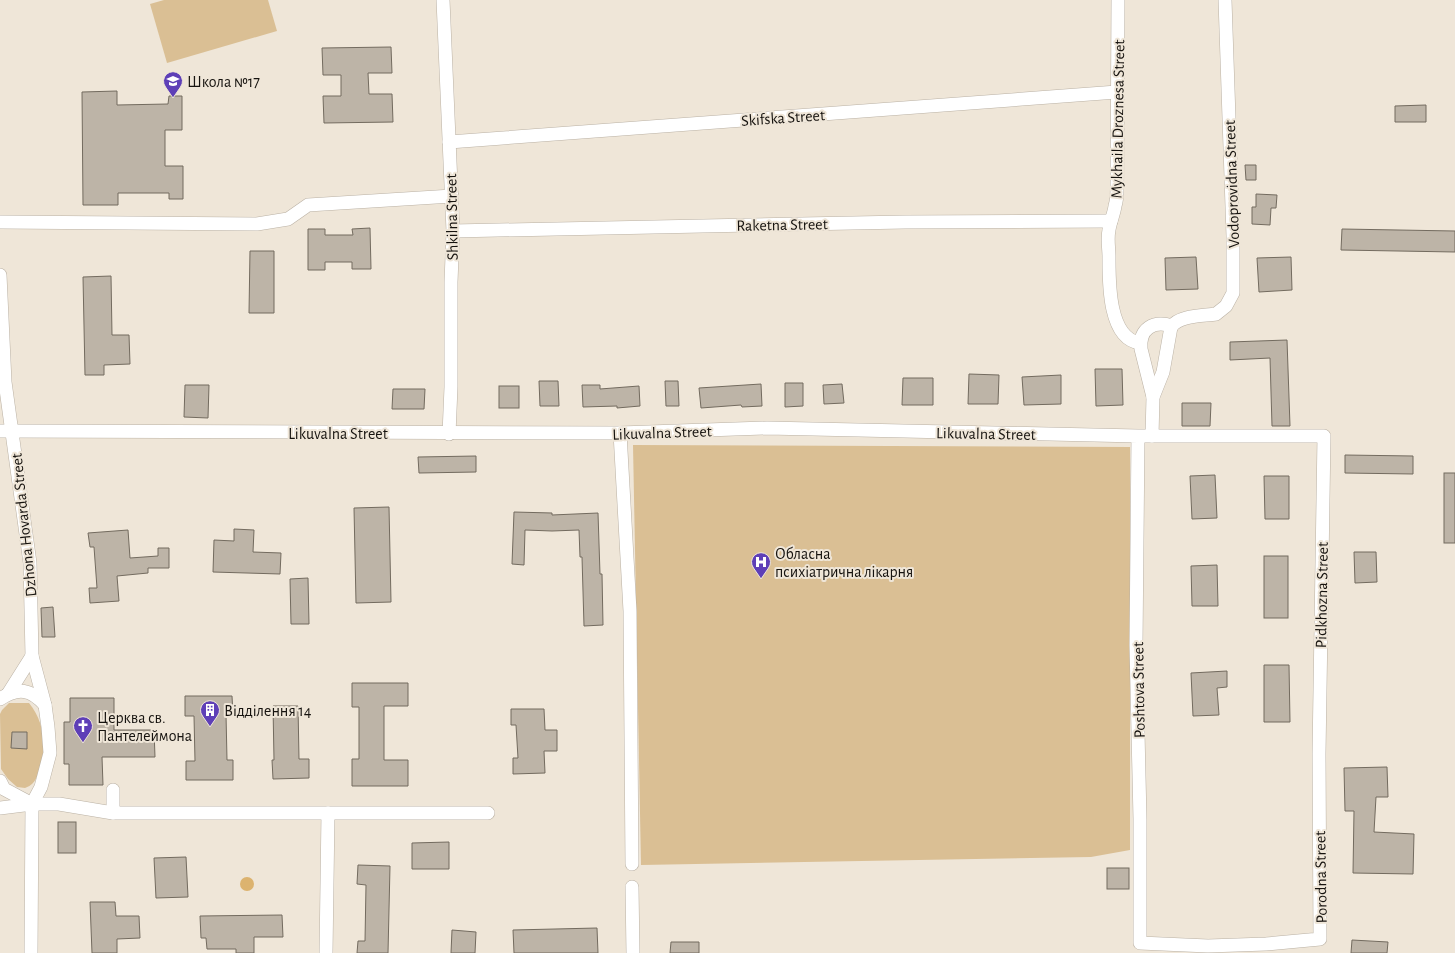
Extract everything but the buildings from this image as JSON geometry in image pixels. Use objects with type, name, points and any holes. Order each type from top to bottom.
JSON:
[{"type":"street","name":"Shkilna Street","points":[[443,0],[453,231],[451,282],[451,387],[448,434]]},
{"type":"street","name":"Mykhaila Droznesa Street","points":[[1118,0],[1117,188],[1115,206],[1109,230],[1110,293],[1114,314],[1124,333],[1132,341],[1140,343]]},
{"type":"street","name":"Vodoprovidna Street","points":[[1140,343],[1142,334],[1147,329],[1158,324],[1172,326],[1179,320],[1216,314],[1226,306],[1233,294],[1233,236],[1225,0]]},
{"type":"street","name":"Skifska Street","points":[[449,142],[1117,92]]},
{"type":"street","points":[[0,222],[257,224],[288,219],[308,205],[452,196]]},
{"type":"street","name":"Raketna Street","points":[[453,231],[897,222],[1111,222]]},
{"type":"street","name":"Dzhona Hovarda Street","points":[[0,275],[6,431],[30,564],[32,656],[45,704],[50,753],[41,787],[32,804],[31,953]]},
{"type":"street","points":[[1153,397],[1162,372],[1169,333],[1172,326]]},
{"type":"street","points":[[1140,343],[1143,361],[1153,397],[1152,436]]},
{"type":"street","name":"Likuvalna Street","points":[[6,431],[448,434],[620,433],[767,428],[1138,436],[1324,436]]},
{"type":"street","points":[[620,433],[630,611],[632,864]]},
{"type":"street","name":"Poshtova Street","points":[[1138,436],[1136,645],[1140,819],[1140,943]]},
{"type":"street","name":"Pidkhozna Street","points":[[1319,754],[1324,436]]},
{"type":"street","points":[[4,696],[32,656]]},
{"type":"street","points":[[4,696],[20,691],[28,692],[38,697],[45,704]]},
{"type":"street","name":"Porodna Street","points":[[1140,943],[1208,946],[1266,944],[1320,939],[1319,754]]},
{"type":"street","points":[[0,781],[4,789],[32,804]]},
{"type":"street","points":[[19,796],[41,787]]},
{"type":"street","points":[[113,790],[113,813]]},
{"type":"street","points":[[0,808],[32,804],[59,804],[113,813],[488,813]]},
{"type":"street","points":[[326,953],[328,813]]},
{"type":"street","points":[[632,887],[633,953]]},
{"type":"shaded area","points":[[164,0],[268,0],[277,31],[167,63],[150,4]]},
{"type":"shaded area","points":[[633,445],[1130,447],[1130,850],[1091,857],[641,865]]},
{"type":"shaded area","points":[[9,703],[29,703],[41,725],[43,758],[41,766],[37,777],[25,788],[17,787],[8,779],[1,769],[0,714]]},
{"type":"shaded area","points":[[244,877],[250,877],[254,881],[254,887],[250,891],[244,891],[240,887],[240,881]]},
{"type":"place","name":"Школа №17","points":[[173,98]]},
{"type":"place","name":"Обласна психіатрична лікарня","points":[[761,579]]},
{"type":"place","name":"Відділення 14","points":[[210,727]]},
{"type":"place","name":"Церква св. Пантелеймона","points":[[83,743]]}]
